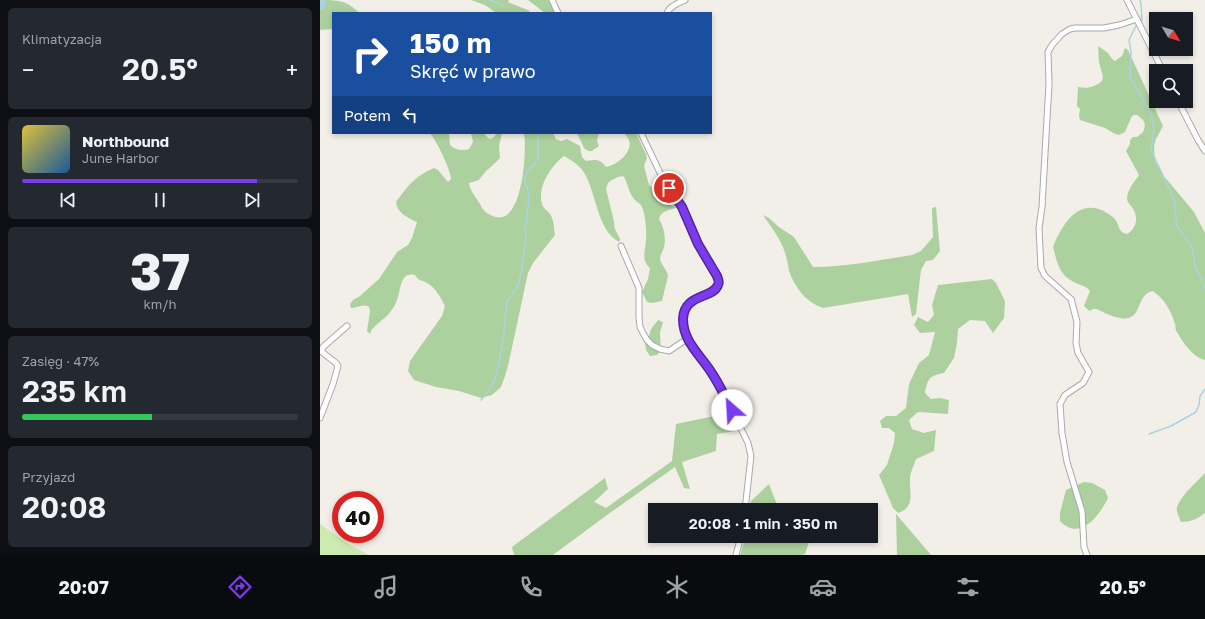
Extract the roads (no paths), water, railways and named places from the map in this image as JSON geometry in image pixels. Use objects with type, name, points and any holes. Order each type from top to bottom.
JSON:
[{"type":"street","points":[[552,0],[558,12]]},
{"type":"street","points":[[667,12],[675,4],[685,0]]},
{"type":"street","points":[[1127,0],[1160,64]]},
{"type":"street","points":[[1087,555],[1084,547],[1082,511],[1067,462],[1062,433],[1060,404],[1065,395],[1082,383],[1089,372],[1078,353],[1076,343],[1077,322],[1071,299],[1045,276],[1041,268],[1040,260],[1039,228],[1042,207],[1049,84],[1048,52],[1052,44],[1062,34],[1070,30],[1076,28],[1104,28],[1137,19]]},
{"type":"street","points":[[1182,108],[1205,151]]},
{"type":"street","points":[[641,134],[663,179],[682,207],[698,244],[719,282],[715,289],[693,301],[686,308],[683,319],[687,339],[696,354],[716,378],[748,443],[751,456],[746,503]]},
{"type":"street","points":[[621,246],[639,288],[640,327],[647,340],[660,349],[669,351],[687,339]]},
{"type":"street","points":[[320,418],[338,366],[322,352],[322,350],[323,347],[347,326]]},
{"type":"street","points":[[736,555],[739,543]]},
{"type":"waterway","points":[[320,6],[322,2],[321,0]]},
{"type":"waterway","points":[[490,0],[503,5]]},
{"type":"waterway","points":[[1140,0],[1142,21]]},
{"type":"waterway","points":[[1136,26],[1129,40],[1131,52],[1130,77],[1151,114],[1154,129],[1151,150],[1174,199],[1177,226],[1192,247],[1195,266],[1205,288]]},
{"type":"waterway","points":[[481,400],[488,392],[494,381],[503,341],[507,302],[518,286],[522,268],[526,235],[525,226],[529,201],[525,177],[538,158],[538,134]]},
{"type":"waterway","points":[[1149,434],[1171,426],[1196,412],[1199,405],[1200,396],[1205,389]]}]
